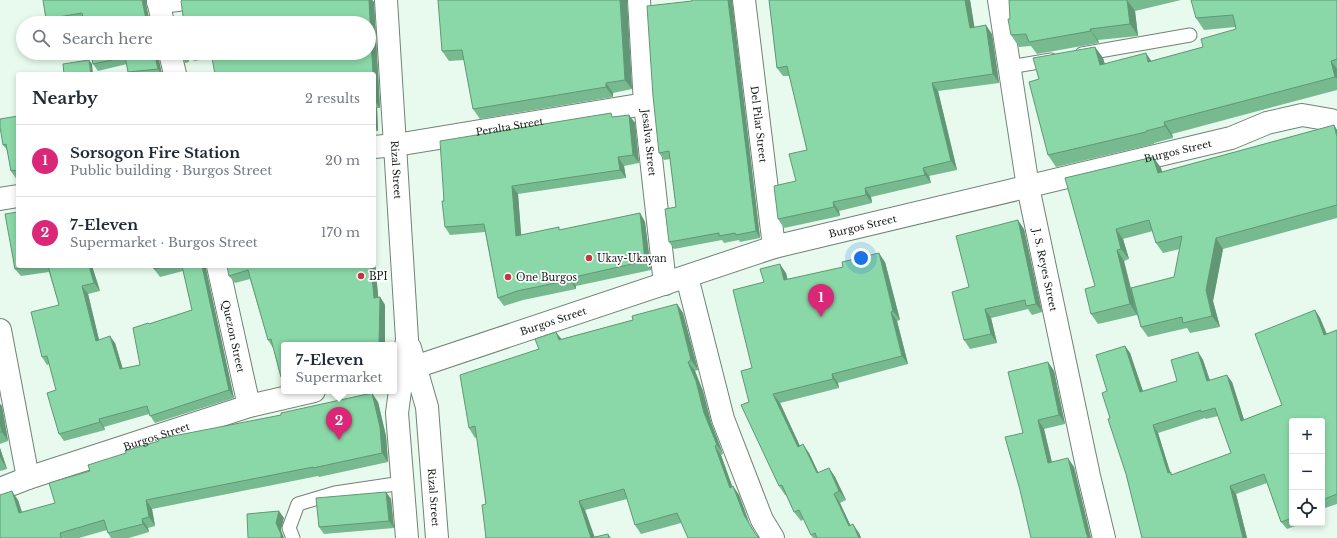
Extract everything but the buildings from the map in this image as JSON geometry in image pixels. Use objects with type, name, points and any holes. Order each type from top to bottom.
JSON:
[{"type":"street","name":"Rizal Street","points":[[386,0],[407,339],[397,413],[407,538]]},
{"type":"street","name":"Jesalva Street","points":[[639,0],[645,104],[665,284]]},
{"type":"street","name":"Del Pilar Street","points":[[744,0],[774,247]]},
{"type":"street","name":"J. S. Reyes Street","points":[[998,0],[1028,188],[1089,476],[1104,538]]},
{"type":"street","points":[[172,60],[175,72]]},
{"type":"street","name":"Peralta Street","points":[[376,147],[396,145],[645,104]]},
{"type":"street","name":"Burgos Street","points":[[404,370],[774,247],[1028,188],[1231,138],[1267,123],[1302,115],[1331,120],[1337,124]]},
{"type":"street","points":[[0,199],[16,196]]},
{"type":"street","name":"Quezon Street","points":[[218,268],[249,406]]},
{"type":"street","points":[[686,277],[723,419],[762,520],[773,538]]},
{"type":"street","points":[[0,330],[28,478]]},
{"type":"street","name":"Rizal Street","points":[[404,370],[427,406],[437,538]]},
{"type":"street","name":"Burgos Street","points":[[0,489],[28,478],[249,406],[301,394]]},
{"type":"lane","points":[[1009,67],[1190,35]]},
{"type":"lane","points":[[293,538],[289,528],[298,504],[335,493],[402,483]]},
{"type":"place","name":"Ukay-Ukayan","points":[[589,258]]},
{"type":"place","name":"BPI","points":[[361,276]]},
{"type":"place","name":"One Burgos","points":[[508,277]]},
{"type":"place","name":"Sorsogon Fire Station","points":[[821,317]]},
{"type":"place","name":"7-Eleven","points":[[339,440]]}]
